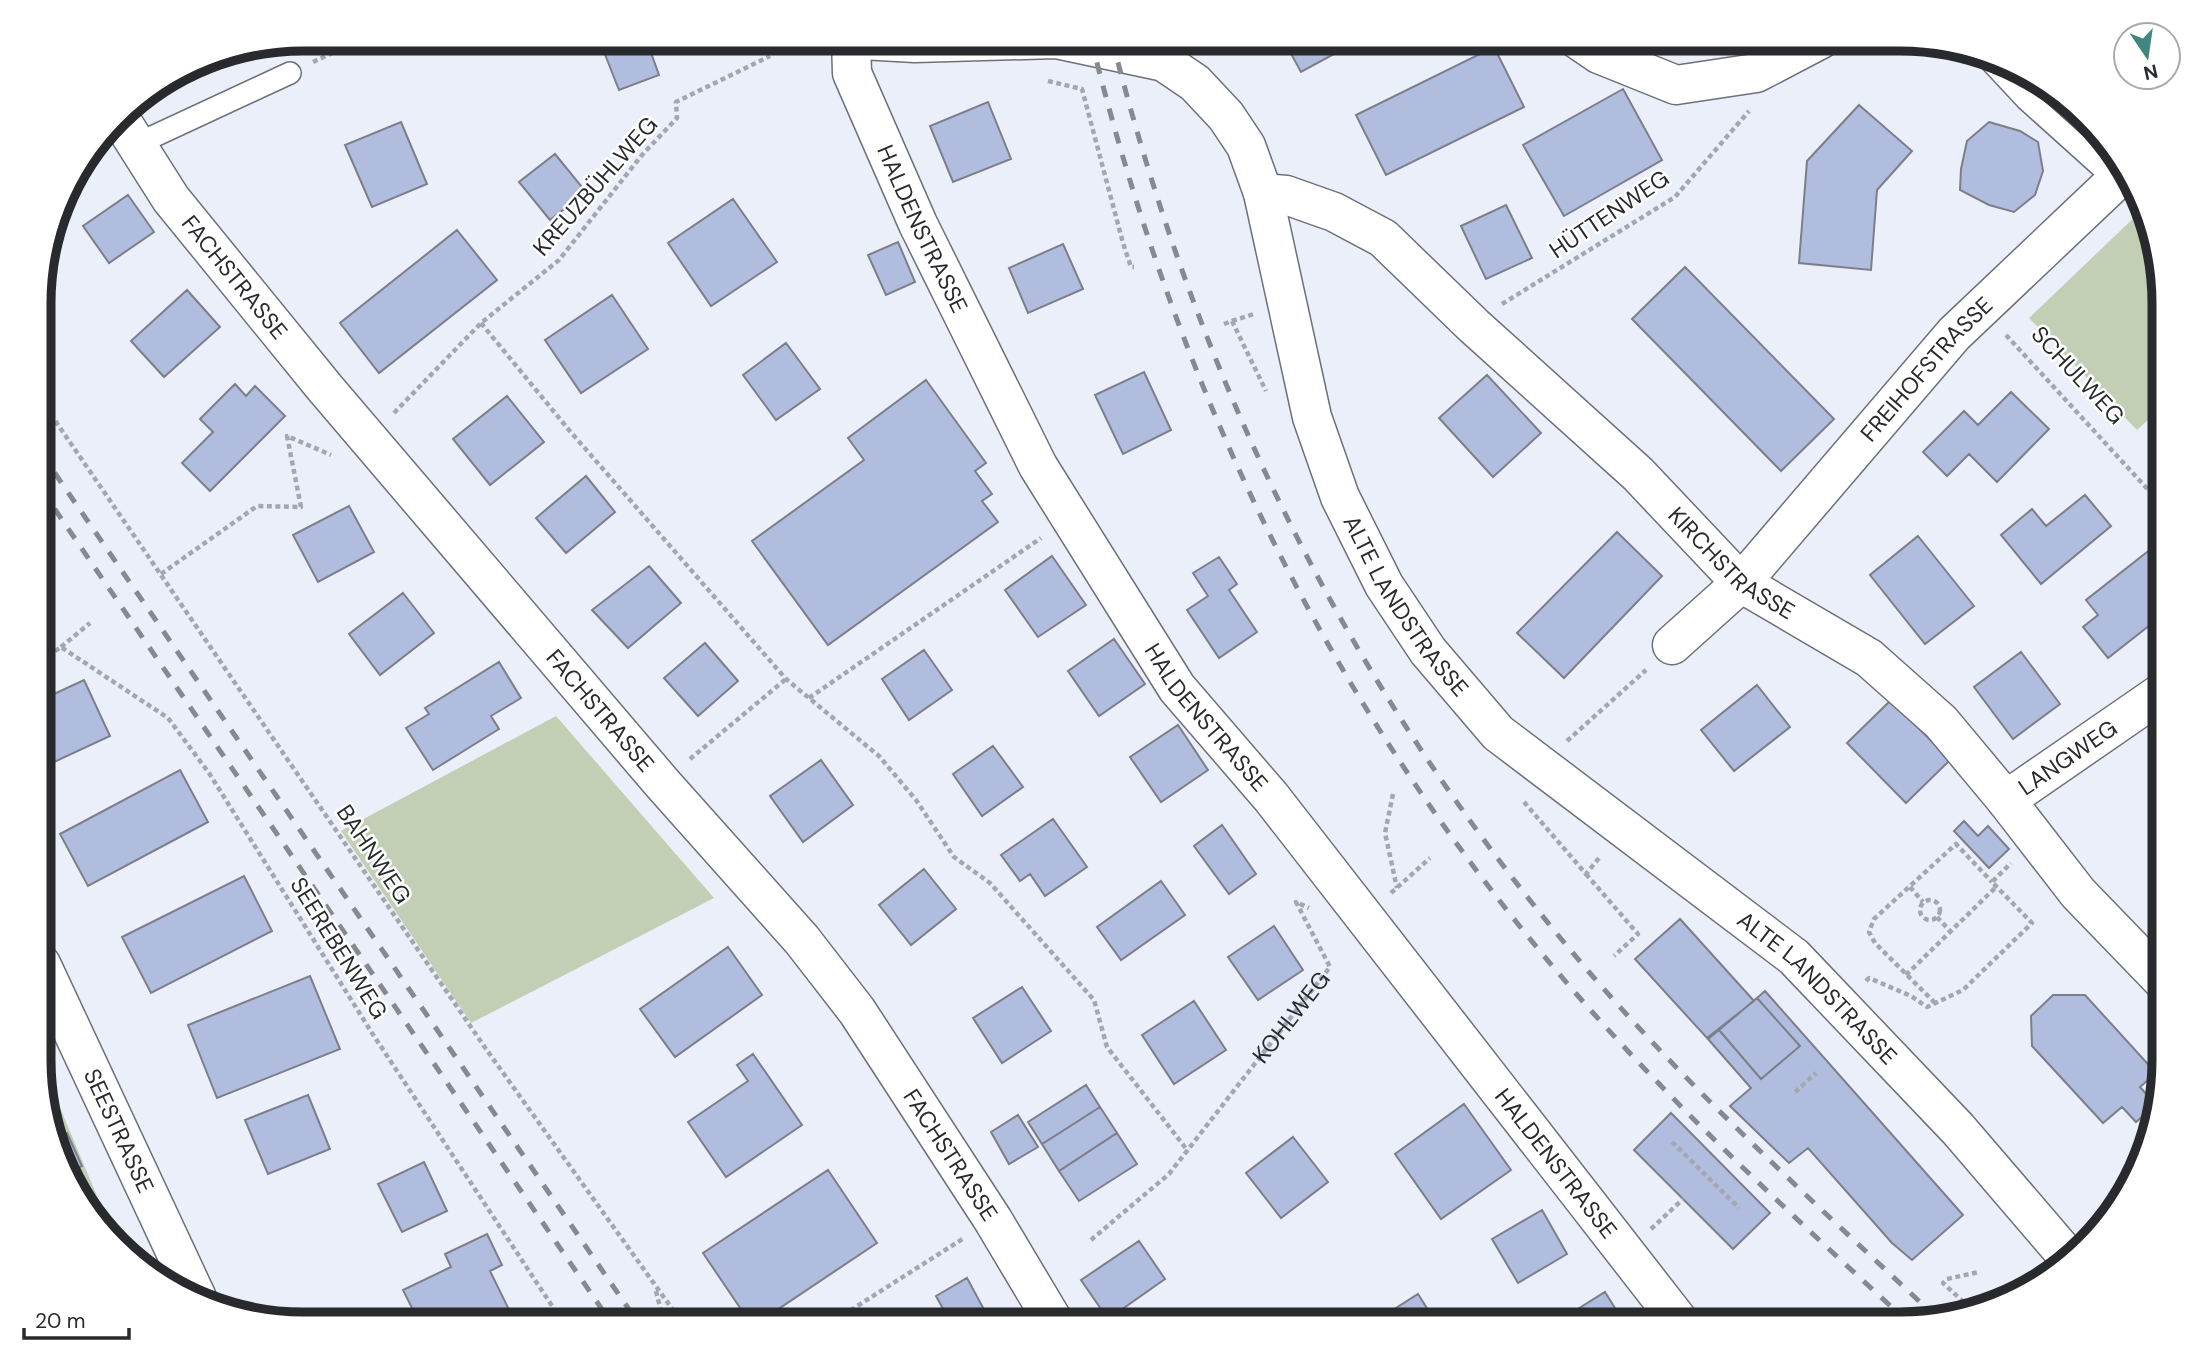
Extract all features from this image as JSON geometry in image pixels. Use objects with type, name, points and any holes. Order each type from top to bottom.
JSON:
[{"type":"street","name":"HALDENSTRASSE","points":[[850,51],[852,73],[918,224],[1038,466],[1178,688],[1271,797],[1672,1312]]},
{"type":"street","name":"ALTE LANDSTRASSE","points":[[1168,51],[1226,116],[1246,146],[1263,193],[1312,417],[1340,497],[1384,585],[1428,650],[1498,733],[1794,957],[1958,1129],[2064,1252]]},
{"type":"street","points":[[1595,51],[1676,85],[1756,73],[1797,51]]},
{"type":"street","name":"FACHSTRASSE","points":[[127,131],[171,199],[325,388],[662,783],[802,940],[857,1011],[993,1220],[1048,1312]]},
{"type":"street","name":"FREIHOFSTRASSE","points":[[1741,583],[1954,334],[2119,178]]},
{"type":"street","name":"KIRCHSTRASSE","points":[[1263,193],[1286,195],[1334,212],[1383,238],[1474,326],[1638,474],[1741,583],[1869,658],[1941,722],[2078,893],[2152,970]]},
{"type":"street","points":[[1672,645],[1741,583]]},
{"type":"street","name":"LANGWEG","points":[[2006,800],[2152,699]]},
{"type":"street","name":"SEESTRASSE","points":[[51,985],[192,1286]]},
{"type":"lane","points":[[2002,72],[2027,100],[2113,168]]},
{"type":"lane","points":[[127,131],[290,73]]},
{"type":"path","points":[[290,73],[335,51]]},
{"type":"path","name":"KREUZBÜHLWEG","points":[[391,416],[481,323],[559,260],[642,155],[677,118],[676,102],[770,56]]},
{"type":"path","name":"HÜTTENWEG","points":[[1474,326],[1488,312],[1675,197],[1748,113],[1756,73]]},
{"type":"path","points":[[1048,81],[1082,89],[1123,243],[1131,267],[1134,267]]},
{"type":"path","name":"SCHULWEG","points":[[1981,309],[2152,494]]},
{"type":"path","points":[[1224,324],[1265,311]]},
{"type":"path","points":[[1232,321],[1267,392]]},
{"type":"path","points":[[481,323],[569,430],[786,679],[879,756],[916,800],[954,857],[990,883],[1094,1000],[1107,1047],[1188,1151]]},
{"type":"path","name":"BAHNWEG","points":[[51,414],[486,1049],[674,1312]]},
{"type":"path","points":[[161,574],[257,506],[301,507],[287,436],[334,457]]},
{"type":"path","points":[[809,698],[1070,518]]},
{"type":"path","points":[[51,654],[90,623]]},
{"type":"path","name":"SEEREBENWEG","points":[[61,647],[168,718],[209,773],[372,1033],[556,1312]]},
{"type":"path","points":[[662,783],[786,679]]},
{"type":"path","points":[[1564,744],[1632,684]]},
{"type":"path","points":[[1393,794],[1385,833],[1397,888]]},
{"type":"path","points":[[1520,798],[1638,934],[1614,956]]},
{"type":"path","points":[[1872,990],[1864,982],[1869,978],[1911,996],[1927,1007],[1963,990],[2032,923],[1956,844],[1874,919],[1869,932],[1875,943],[1935,1003]]},
{"type":"path","points":[[1364,917],[1430,858]]},
{"type":"path","points":[[1586,874],[1599,858]]},
{"type":"path","points":[[1992,882],[2011,862]]},
{"type":"path","points":[[1910,887],[1923,902]]},
{"type":"path","points":[[1906,975],[1997,887]]},
{"type":"path","points":[[1930,900],[1939,904],[1941,909],[1937,917],[1928,920],[1924,918],[1920,910],[1923,902],[1930,900]]},
{"type":"path","name":"KOHLWEG","points":[[1091,1240],[1168,1174],[1330,967],[1296,902],[1350,927],[1364,917]]},
{"type":"path","points":[[1937,917],[1950,931]]},
{"type":"path","points":[[1795,1092],[1816,1073]]},
{"type":"path","points":[[1672,1142],[1739,1208]]},
{"type":"path","points":[[1643,1236],[1683,1199]]},
{"type":"path","points":[[848,1312],[967,1236]]},
{"type":"path","points":[[1966,1304],[1943,1283],[1947,1279],[1979,1272]]},
{"type":"path","points":[[655,1286],[662,1312]]},
{"type":"green space","points":[[2136,215],[2144,238],[2152,287],[2152,416],[2137,430],[2029,318]]},
{"type":"green space","points":[[556,716],[714,898],[471,1023],[341,831]]},
{"type":"green space","points":[[61,1110],[106,1218],[77,1172],[64,1141],[57,1112]]},
{"type":"building","points":[[604,51],[650,51],[659,75],[619,90]]},
{"type":"building","points":[[1290,51],[1340,51],[1301,72]]},
{"type":"building","points":[[1486,51],[1496,51],[1524,107],[1386,175],[1356,115]]},
{"type":"building","points":[[1623,89],[1662,160],[1564,216],[1523,145]]},
{"type":"building","points":[[988,102],[1011,159],[953,182],[930,126]]},
{"type":"building","points":[[1859,105],[1912,151],[1877,190],[1871,270],[1799,263],[1807,161]]},
{"type":"building","points":[[401,122],[427,184],[372,207],[345,145]]},
{"type":"building","points":[[1989,122],[2020,131],[2038,142],[2043,171],[2035,195],[2014,212],[1989,205],[1960,190],[1967,141]]},
{"type":"building","points":[[555,154],[586,192],[550,220],[519,182]]},
{"type":"building","points":[[128,195],[154,232],[109,263],[83,226]]},
{"type":"building","points":[[733,199],[777,262],[711,306],[668,243]]},
{"type":"building","points":[[1506,205],[1532,258],[1486,279],[1461,226]]},
{"type":"building","points":[[457,230],[497,280],[379,373],[340,323]]},
{"type":"building","points":[[898,242],[915,282],[886,295],[868,255]]},
{"type":"building","points":[[1063,244],[1083,289],[1028,313],[1009,268]]},
{"type":"building","points":[[1685,267],[1834,419],[1781,471],[1632,319]]},
{"type":"building","points":[[187,290],[220,327],[164,377],[131,341]]},
{"type":"building","points":[[612,295],[648,349],[581,393],[545,340]]},
{"type":"building","points":[[786,343],[820,389],[776,420],[743,375]]},
{"type":"building","points":[[1144,372],[1171,430],[1123,454],[1095,395]]},
{"type":"building","points":[[1487,375],[1541,433],[1493,477],[1439,418]]},
{"type":"building","points":[[926,380],[986,463],[975,471],[992,494],[982,501],[998,522],[828,645],[752,541],[864,460],[848,438]]},
{"type":"building","points":[[235,384],[246,396],[255,386],[285,416],[210,491],[182,463],[213,432],[200,419]]},
{"type":"building","points":[[2011,392],[2049,429],[1997,482],[1969,454],[1947,476],[1923,452],[1964,411],[1978,425]]},
{"type":"building","points":[[507,396],[544,442],[490,485],[453,439]]},
{"type":"building","points":[[586,476],[615,512],[566,553],[536,518]]},
{"type":"building","points":[[2085,495],[2111,526],[2041,584],[2001,535],[2032,509],[2046,526]]},
{"type":"building","points":[[349,506],[374,552],[318,582],[293,535]]},
{"type":"building","points":[[1617,532],[1662,576],[1564,678],[1517,633]]},
{"type":"building","points":[[1918,536],[1974,606],[1925,644],[1870,575]]},
{"type":"building","points":[[2151,549],[2152,623],[2108,658],[2083,627],[2098,615],[2086,600]]},
{"type":"building","points":[[1052,556],[1086,605],[1038,637],[1005,590]]},
{"type":"building","points":[[1219,557],[1237,584],[1229,590],[1257,632],[1219,658],[1187,610],[1208,596],[1193,573]]},
{"type":"building","points":[[649,566],[681,603],[628,648],[592,610]]},
{"type":"building","points":[[403,593],[434,633],[380,675],[349,634]]},
{"type":"building","points":[[1114,639],[1145,684],[1099,716],[1068,671]]},
{"type":"building","points":[[705,643],[738,681],[698,716],[664,678]]},
{"type":"building","points":[[924,650],[952,690],[909,720],[882,679]]},
{"type":"building","points":[[2021,652],[2060,704],[2013,739],[1974,687]]},
{"type":"building","points":[[499,662],[521,698],[491,716],[499,729],[433,770],[406,728],[429,714],[425,708]]},
{"type":"building","points":[[84,680],[110,736],[51,763],[51,695]]},
{"type":"building","points":[[1757,685],[1790,727],[1734,771],[1701,730]]},
{"type":"building","points":[[1891,700],[1950,760],[1906,803],[1847,743]]},
{"type":"building","points":[[1178,725],[1208,770],[1161,802],[1130,757]]},
{"type":"building","points":[[993,746],[1023,787],[982,816],[953,774]]},
{"type":"building","points":[[821,760],[853,805],[803,842],[770,796]]},
{"type":"building","points":[[180,770],[208,822],[88,886],[60,834]]},
{"type":"building","points":[[1053,819],[1087,867],[1045,896],[1030,874],[1020,881],[1001,855]]},
{"type":"building","points":[[1964,821],[1978,836],[1988,826],[2009,849],[1989,868],[1954,831]]},
{"type":"building","points":[[1222,825],[1256,874],[1229,894],[1194,846]]},
{"type":"building","points":[[924,869],[956,909],[911,945],[879,905]]},
{"type":"building","points":[[244,876],[272,931],[151,993],[122,937]]},
{"type":"building","points":[[1161,881],[1185,915],[1121,960],[1097,927]]},
{"type":"building","points":[[1680,919],[1754,1001],[1707,1038],[1635,959]]},
{"type":"building","points":[[1274,926],[1303,970],[1258,1000],[1228,957]]},
{"type":"building","points":[[728,947],[762,995],[675,1057],[640,1009]]},
{"type":"building","points":[[310,976],[340,1049],[217,1098],[188,1025]]},
{"type":"building","points":[[1022,987],[1051,1031],[1002,1063],[973,1018]]},
{"type":"building","points":[[1765,991],[1963,1215],[1912,1260],[1892,1243],[1808,1148],[1789,1163],[1730,1106],[1751,1088],[1708,1039],[1719,1030],[1761,1079],[1800,1046],[1757,998]]},
{"type":"building","points":[[2053,995],[2085,995],[2152,1069],[2152,1077],[2140,1087],[2149,1097],[2146,1113],[2136,1122],[2122,1107],[2103,1123],[2032,1046],[2031,1016]]},
{"type":"building","points":[[1757,998],[1800,1046],[1761,1079],[1719,1030]]},
{"type":"building","points":[[1194,1001],[1226,1050],[1174,1084],[1142,1035]]},
{"type":"building","points":[[753,1054],[802,1125],[726,1177],[688,1122],[748,1081],[737,1065]]},
{"type":"building","points":[[1086,1085],[1100,1107],[1042,1144],[1028,1122]]},
{"type":"building","points":[[308,1095],[330,1149],[268,1174],[245,1120]]},
{"type":"building","points":[[1464,1104],[1511,1170],[1441,1219],[1395,1154]]},
{"type":"building","points":[[1100,1107],[1117,1133],[1059,1171],[1042,1144]]},
{"type":"building","points":[[1671,1113],[1770,1213],[1733,1249],[1634,1150]]},
{"type":"building","points":[[1018,1115],[1038,1147],[1009,1164],[991,1132]]},
{"type":"building","points":[[67,1133],[82,1166],[75,1169],[62,1135]]},
{"type":"building","points":[[1117,1133],[1137,1164],[1079,1201],[1059,1171]]},
{"type":"building","points":[[1293,1137],[1328,1182],[1281,1218],[1246,1173]]},
{"type":"building","points":[[424,1162],[447,1211],[402,1232],[378,1184]]},
{"type":"building","points":[[828,1170],[877,1243],[774,1312],[743,1312],[703,1253]]},
{"type":"building","points":[[1542,1210],[1567,1254],[1518,1283],[1492,1239]]},
{"type":"building","points":[[487,1234],[502,1265],[490,1271],[510,1312],[414,1312],[403,1290],[451,1267],[445,1254]]},
{"type":"building","points":[[1139,1241],[1165,1279],[1118,1312],[1103,1312],[1081,1280]]},
{"type":"building","points":[[967,1278],[985,1312],[945,1312],[936,1296]]},
{"type":"building","points":[[1605,1292],[1618,1312],[1573,1312]]},
{"type":"building","points":[[1418,1294],[1429,1312],[1390,1312]]},
{"type":"railway","points":[[1094,51],[1127,171],[1169,299],[1218,423],[1274,543],[1337,660],[1408,773],[1486,883],[1572,989],[1652,1077],[1736,1161],[1897,1312]]},
{"type":"railway","points":[[1115,51],[1148,168],[1191,294],[1240,416],[1295,534],[1358,649],[1428,760],[1505,868],[1630,1018],[1758,1150],[1929,1310]]},
{"type":"railway","points":[[51,468],[631,1312]]},
{"type":"railway","points":[[51,504],[604,1312]]}]
